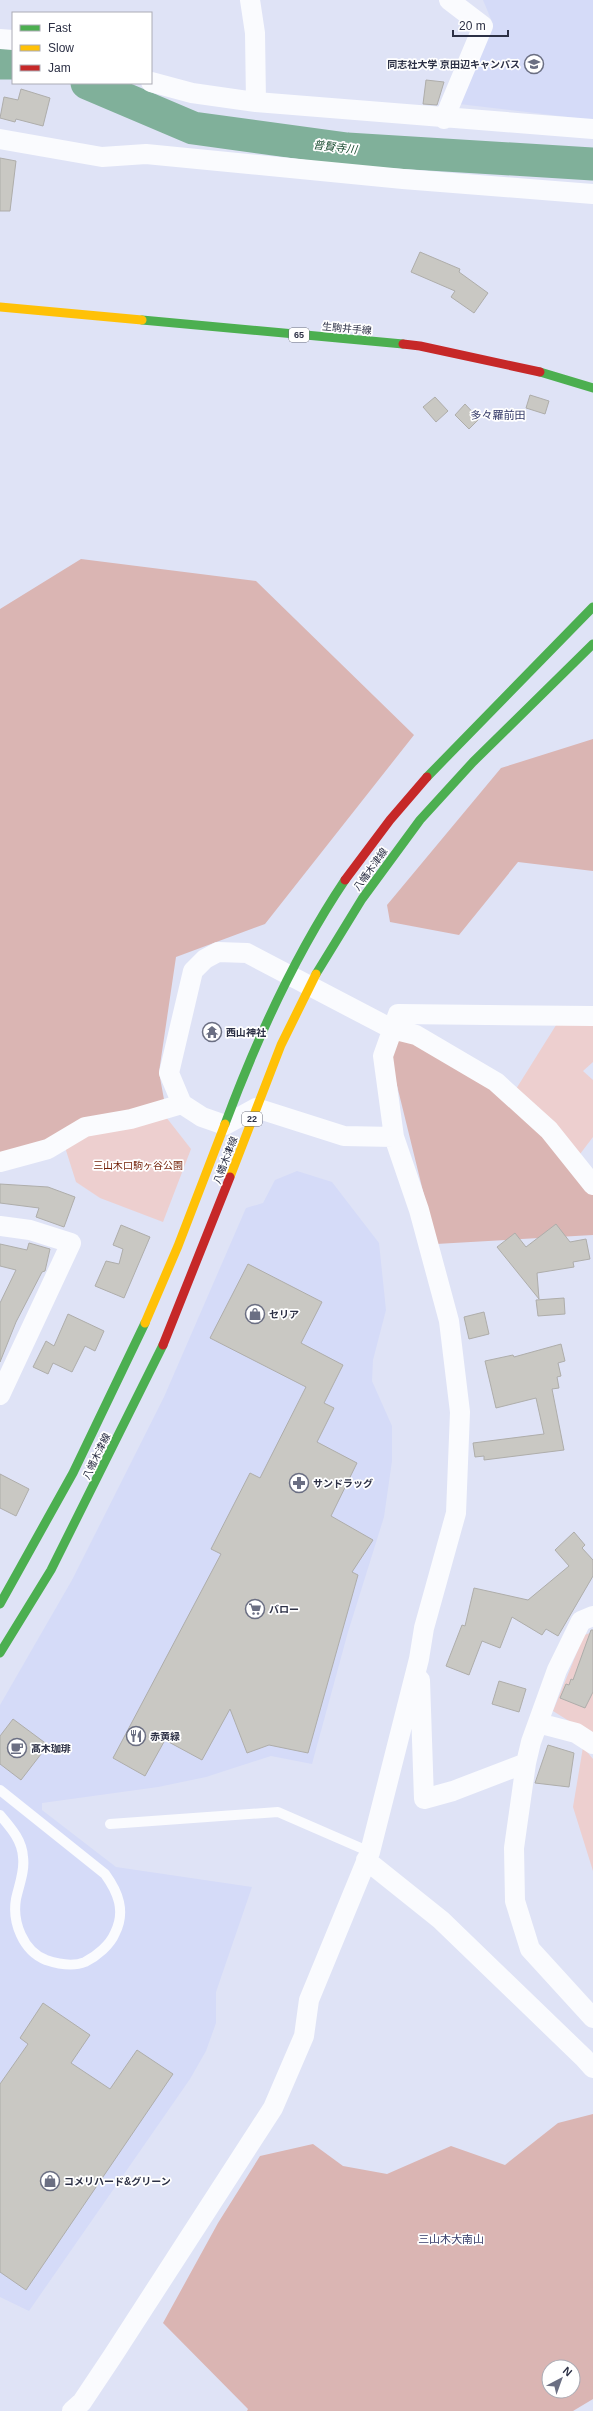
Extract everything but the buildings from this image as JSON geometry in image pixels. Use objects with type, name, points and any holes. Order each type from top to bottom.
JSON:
[{"type":"main road","name":"生駒井手線","points":[[0,307],[420,346],[550,374],[593,388]]},
{"type":"main road","name":"八幡木津線","points":[[0,1604],[85,1452],[130,1357],[178,1246],[259,1036],[298,957],[342,884],[403,804],[456,746],[543,661],[593,607]]},
{"type":"main road","name":"八幡木津線","points":[[0,1653],[51,1570],[156,1360],[201,1254],[281,1045],[318,970],[362,899],[420,820],[473,762],[593,644]]},
{"type":"street","points":[[250,0],[255,33],[256,102]]},
{"type":"street","points":[[444,119],[483,26],[449,0]]},
{"type":"street","points":[[0,39],[12,40]]},
{"type":"street","points":[[152,82],[192,93],[256,102],[444,119],[593,129]]},
{"type":"street","points":[[0,139],[102,157],[146,154],[403,179],[593,194]]},
{"type":"street","points":[[394,1137],[344,1136],[256,1108],[225,1124],[202,1117],[182,1104],[169,1073],[193,971],[205,959],[218,952],[247,953],[392,1030],[416,1035],[496,1082],[549,1130],[593,1185]]},
{"type":"street","points":[[72,2411],[82,2402],[112,2357],[273,2108],[304,2036],[309,2000],[368,1856],[419,1658],[424,1628],[456,1514],[460,1412],[449,1321],[419,1210],[394,1137],[383,1056],[392,1030],[398,1014],[593,1016]]},
{"type":"street","points":[[0,1162],[48,1149],[85,1127],[131,1119],[182,1104]]},
{"type":"street","points":[[0,1226],[30,1230],[71,1243],[7,1363],[0,1395]]},
{"type":"street","points":[[593,1616],[581,1621],[557,1670],[538,1723],[526,1763],[514,1848],[515,1901],[530,1949],[593,2018]]},
{"type":"street","points":[[419,1658],[424,1799],[452,1791],[526,1763]]},
{"type":"street","points":[[538,1723],[576,1732],[593,1744]]},
{"type":"street","points":[[368,1856],[441,1920],[593,2068]]},
{"type":"lane","points":[[0,1790],[105,1874],[117,1891],[121,1913],[119,1924],[107,1945],[90,1959],[71,1964],[53,1962],[42,1958],[25,1942],[19,1931],[16,1914],[16,1900],[24,1867],[21,1844],[14,1831],[0,1815]]},
{"type":"lane","points":[[110,1824],[278,1812],[368,1856]]},
{"type":"shaded area","name":"同志社大学 京田辺キャンパス","points":[[483,0],[593,0],[593,120],[459,104],[493,24]]},
{"type":"shaded area","points":[[81,559],[256,581],[414,735],[265,924],[176,957],[159,1072],[165,1105],[0,1156],[0,609]]},
{"type":"shaded area","points":[[593,739],[593,871],[518,862],[459,935],[390,922],[387,905],[501,768]]},
{"type":"shaded area","points":[[397,1031],[499,1093],[549,1139],[593,1192],[593,1235],[436,1244],[390,1057]]},
{"type":"shaded area","points":[[297,1171],[332,1182],[379,1243],[386,1310],[373,1360],[372,1381],[392,1426],[392,1461],[384,1517],[348,1632],[312,1764],[271,1756],[206,1777],[158,1787],[42,1803],[42,1810],[116,1867],[252,1887],[216,1992],[216,2023],[206,2051],[190,2079],[29,2311],[0,2297],[0,1705],[72,1580],[164,1397],[246,1208],[263,1203],[275,1180]]},
{"type":"shaded area","points":[[593,2114],[593,2399],[573,2411],[247,2411],[248,2409],[163,2323],[218,2223],[260,2156],[313,2144],[343,2166],[387,2174],[451,2146],[505,2165],[558,2123]]},
{"type":"green space","points":[[558,1022],[593,1022],[593,1062],[583,1071],[593,1080],[593,1137],[577,1158],[516,1089]]},
{"type":"green space","name":"三山木口駒ヶ谷公園","points":[[166,1117],[191,1149],[163,1222],[100,1198],[76,1182],[64,1144],[113,1125]]},
{"type":"green space","points":[[593,1632],[593,1736],[553,1711],[584,1635]]},
{"type":"green space","points":[[583,1747],[593,1759],[593,1871],[573,1807]]},
{"type":"waterway","name":"普賢寺川","points":[[0,63],[12,63]]},
{"type":"waterway","name":"普賢寺川","points":[[89,84],[193,128],[347,149],[593,164]]},
{"type":"traffic: fast","points":[[142,320],[403,344]]},
{"type":"traffic: fast","points":[[540,372],[593,388]]},
{"type":"traffic: fast","points":[[427,777],[593,607]]},
{"type":"traffic: fast","points":[[316,974],[362,899],[420,820],[473,762],[593,644]]},
{"type":"traffic: fast","points":[[225,1124],[250,1060],[278,998],[309,938],[345,880]]},
{"type":"traffic: fast","points":[[0,1604],[73,1473],[145,1323]]},
{"type":"traffic: fast","points":[[0,1653],[51,1570],[163,1345]]},
{"type":"traffic: slow","points":[[0,307],[142,320]]},
{"type":"traffic: slow","points":[[230,1177],[281,1045],[316,974]]},
{"type":"traffic: slow","points":[[145,1323],[178,1246],[225,1124]]},
{"type":"traffic: jam","points":[[403,344],[420,346],[540,372]]},
{"type":"traffic: jam","points":[[345,880],[390,820],[427,777]]},
{"type":"traffic: jam","points":[[163,1345],[230,1177]]},
{"type":"place","name":"同志社大学 京田辺キャンパス","points":[[534,64]]},
{"type":"place","name":"西山神社","points":[[212,1032]]},
{"type":"place","name":"セリア","points":[[255,1314]]},
{"type":"place","name":"サンドラッグ","points":[[299,1483]]},
{"type":"place","name":"バロー","points":[[255,1609]]},
{"type":"place","name":"赤黄緑","points":[[136,1736]]},
{"type":"place","name":"髙木珈琲","points":[[17,1748]]},
{"type":"place","name":"コメリハード&グリーン","points":[[50,2181]]},
{"type":"district","name":"多々羅前田","points":[[498,415]]},
{"type":"district","name":"三山木大南山","points":[[451,2239]]}]
